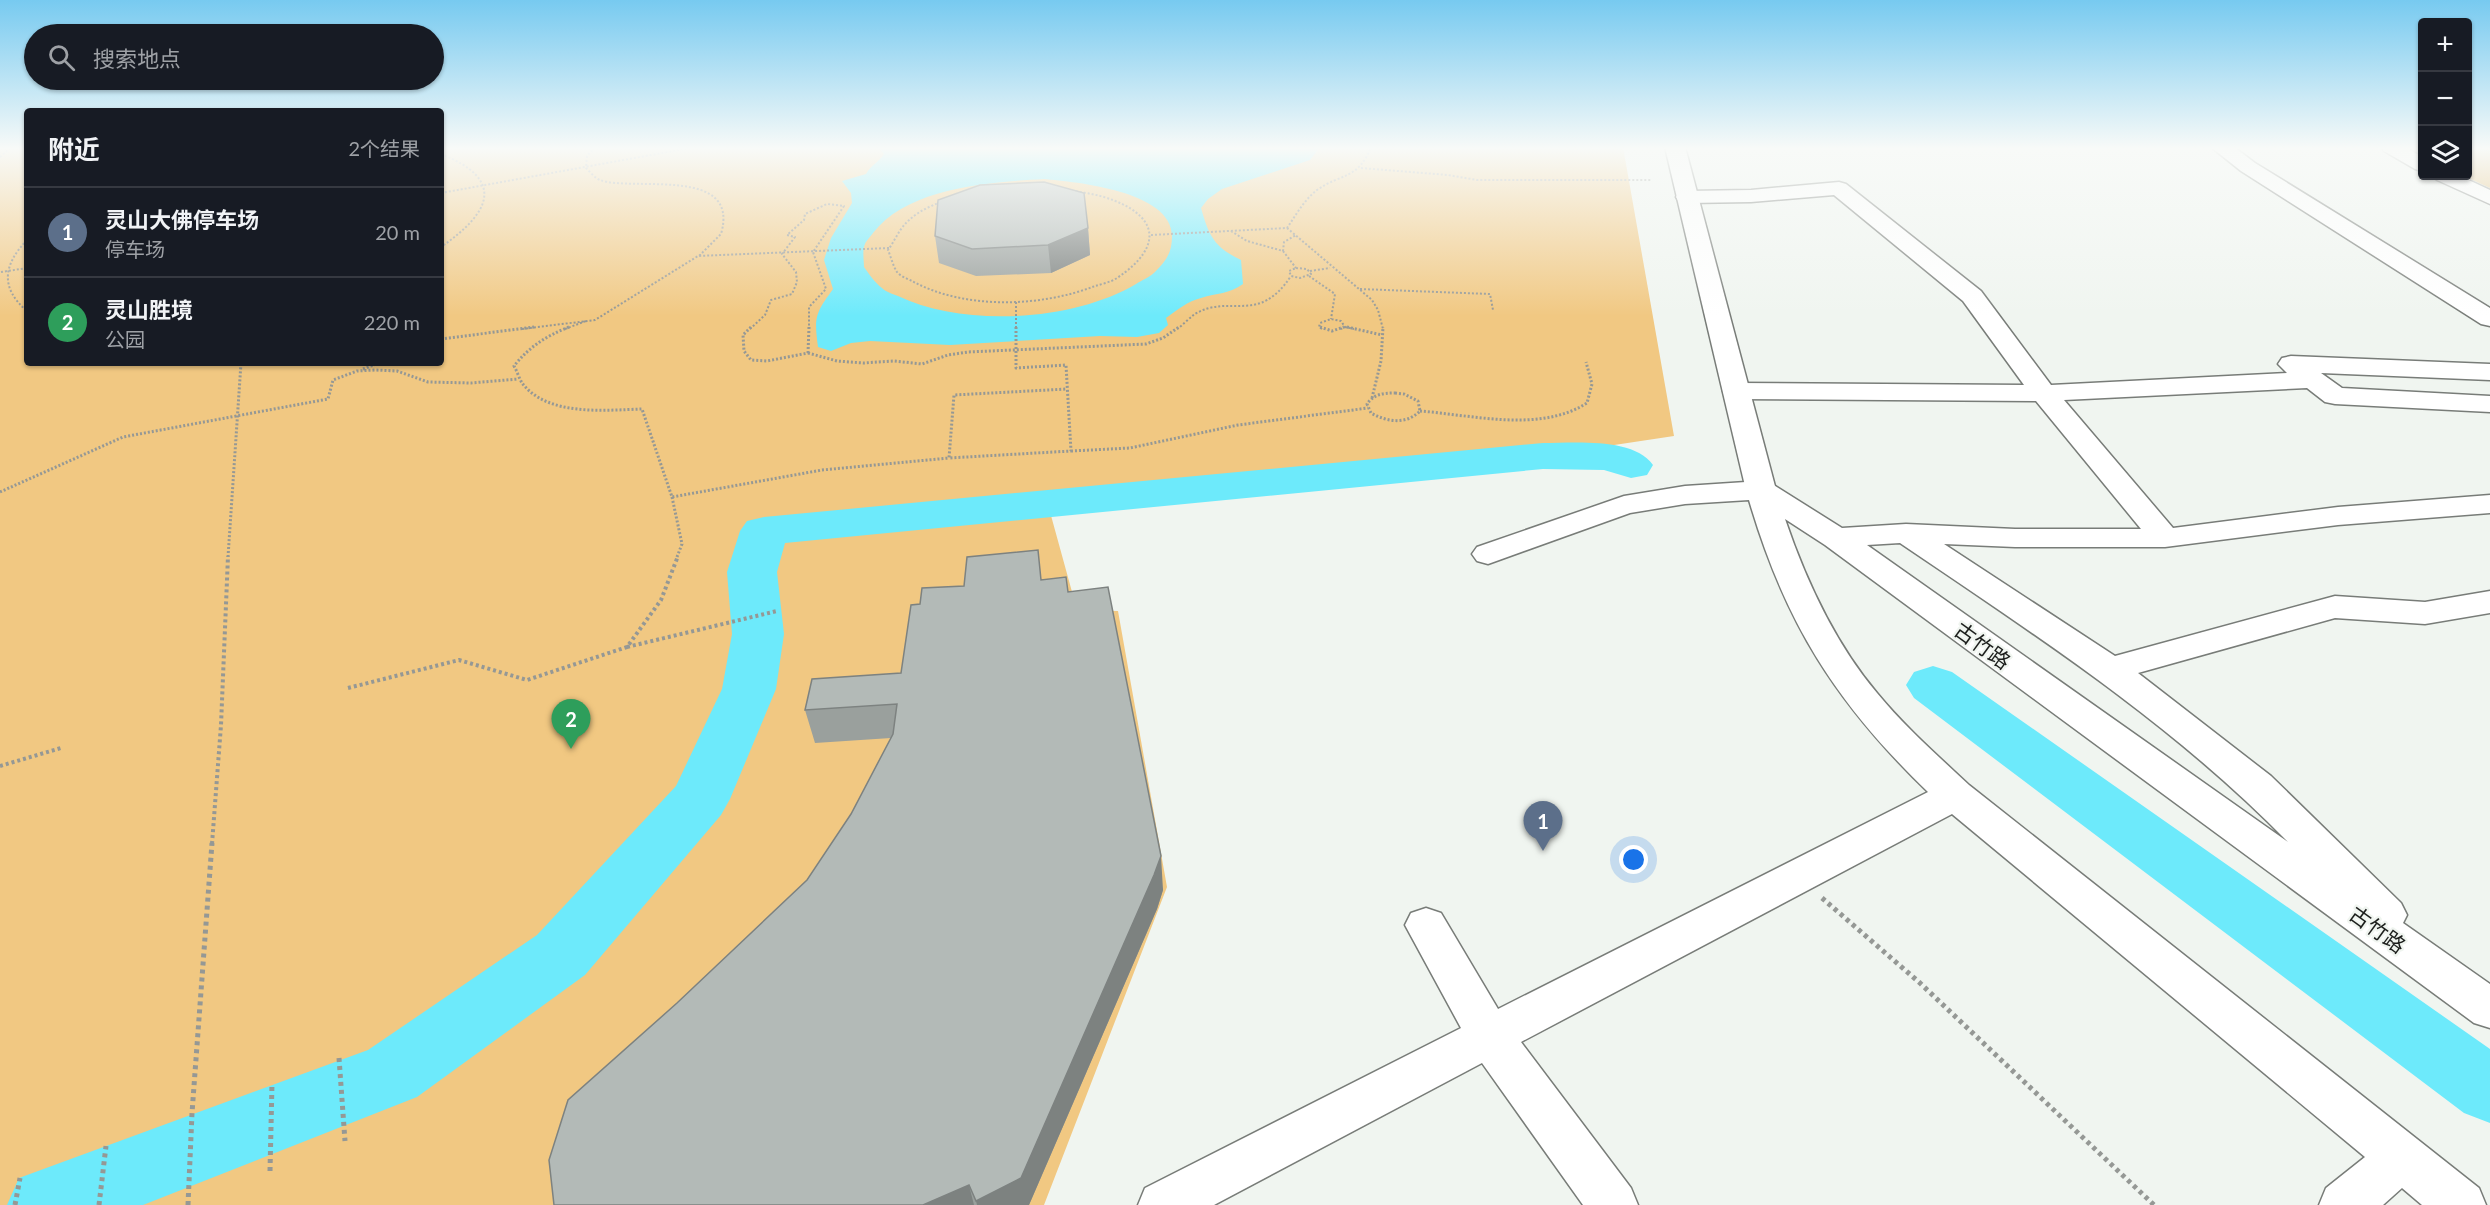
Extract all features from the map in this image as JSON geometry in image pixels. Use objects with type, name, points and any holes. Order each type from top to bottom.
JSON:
[{"type":"street","points":[[1689,203],[1773,531],[1802,604],[1836,663],[1885,726],[1955,795],[2461,1205]]},
{"type":"street","points":[[1858,203],[1972,296],[2044,393],[2165,538]]},
{"type":"street","points":[[2306,203],[2490,319]]},
{"type":"street","points":[[2490,372],[2291,364],[2336,396],[2490,404]]},
{"type":"street","points":[[1736,391],[2044,393],[2312,380]]},
{"type":"street","points":[[1488,554],[1624,505],[1685,495],[1761,490]]},
{"type":"street","name":"古竹路","points":[[1761,490],[1836,538],[2490,1010]]},
{"type":"street","points":[[1836,538],[1906,533],[2015,538],[2165,538],[2338,516],[2490,504]]},
{"type":"street","points":[[1906,533],[2110,669],[2257,786],[2458,986]]},
{"type":"street","points":[[2110,669],[2335,607],[2425,613],[2490,602]]},
{"type":"street","points":[[1163,1205],[1955,795]]},
{"type":"street","points":[[1426,925],[1490,1037],[1613,1205]]},
{"type":"street","points":[[2344,1205],[2402,1158]]},
{"type":"path","points":[[444,245],[471,223],[484,203]]},
{"type":"path","points":[[444,339],[595,320],[698,256],[720,238],[723,227],[721,208],[717,203]]},
{"type":"path","points":[[948,203],[927,210],[901,228],[889,248],[890,261],[898,273],[912,284],[932,292],[986,302],[1016,302],[1058,297],[1104,284],[1126,273],[1141,260],[1149,248],[1150,235],[1145,222],[1132,210],[1118,203]]},
{"type":"path","points":[[1287,228],[1304,203]]},
{"type":"path","points":[[782,254],[795,237],[788,235],[804,220],[805,214],[827,204],[844,206],[813,252]]},
{"type":"path","points":[[1150,235],[1287,228],[1296,235],[1307,247],[1373,301],[1382,319],[1378,378],[1368,408]]},
{"type":"path","points":[[1231,231],[1246,241],[1283,250],[1296,268]]},
{"type":"path","points":[[1283,250],[1284,242],[1296,235]]},
{"type":"path","points":[[2,281],[1,272],[14,252],[24,243]]},
{"type":"path","points":[[698,256],[889,248]]},
{"type":"path","points":[[808,353],[808,307],[826,290],[813,252]]},
{"type":"path","points":[[782,254],[795,266],[798,276],[797,286],[792,294],[771,300],[765,315],[742,334],[744,351],[751,360],[767,361],[808,353],[837,361],[863,363],[894,361],[922,364],[948,354],[1086,346],[1113,348],[1146,344],[1163,338],[1195,314],[1215,308],[1244,307],[1265,302],[1283,288],[1291,276],[1289,271],[1296,268],[1311,271],[1332,268]]},
{"type":"path","points":[[1,272],[24,268]]},
{"type":"path","points":[[1309,276],[1311,271]]},
{"type":"path","points":[[1291,276],[1300,278],[1309,276],[1335,294],[1331,319]]},
{"type":"path","points":[[1360,289],[1490,294],[1493,310]]},
{"type":"path","points":[[9,298],[16,307],[24,311]]},
{"type":"path","points":[[1016,302],[1016,368],[1066,365],[1071,451]]},
{"type":"path","points":[[1345,327],[1341,321],[1331,319],[1320,323],[1319,327],[1325,331],[1337,331],[1345,327],[1382,335]]},
{"type":"path","points":[[586,321],[549,336],[525,350],[514,366],[518,379],[535,394],[557,405],[642,409],[672,497],[682,544],[662,600],[627,647]]},
{"type":"path","points":[[1368,408],[1377,417],[1394,421],[1411,418],[1420,411],[1518,419],[1551,418],[1570,414],[1587,403],[1592,384],[1586,362]]},
{"type":"path","points":[[188,1205],[192,1113],[221,725],[230,513],[241,366]]},
{"type":"path","points":[[0,492],[123,437],[327,399],[333,380],[371,366]]},
{"type":"path","points":[[357,371],[397,371],[428,382],[471,383],[518,379]]},
{"type":"path","points":[[949,458],[954,395],[1067,389]]},
{"type":"path","points":[[1372,398],[1386,393],[1404,394],[1418,401],[1420,411]]},
{"type":"path","points":[[672,497],[822,470],[949,458],[1130,448],[1238,425],[1368,408]]},
{"type":"path","points":[[348,688],[459,660],[527,680],[627,647],[777,611]]},
{"type":"path","points":[[0,766],[61,748]]},
{"type":"path","points":[[1798,877],[1920,983],[2154,1205]]},
{"type":"path","points":[[339,1058],[345,1141]]},
{"type":"path","points":[[270,1171],[272,1083]]},
{"type":"path","points":[[99,1205],[106,1146]]},
{"type":"path","points":[[15,1205],[20,1178]]},
{"type":"shaded area","points":[[0,203],[24,203],[24,366],[444,366],[444,203],[1633,203],[1674,436],[1581,450],[1047,501],[1077,610],[1118,611],[1167,887],[1044,1205],[0,1205]]},
{"type":"water","points":[[852,203],[913,203],[888,218],[866,241],[864,267],[879,286],[885,291],[925,306],[954,313],[1019,316],[1082,306],[1111,296],[1148,277],[1163,264],[1168,256],[1172,236],[1168,221],[1147,203],[1205,203],[1201,208],[1214,240],[1224,250],[1241,260],[1243,284],[1228,292],[1196,299],[1166,318],[1168,325],[1159,333],[1137,337],[1100,336],[950,345],[870,341],[851,343],[831,351],[818,347],[816,322],[822,304],[833,289],[824,260],[831,238]]},
{"type":"building","points":[[938,203],[1085,203],[1088,228],[1048,245],[972,249],[935,236]]},
{"type":"building","points":[[1038,550],[1041,580],[1066,577],[1068,592],[1108,587],[1161,856],[1021,1178],[976,1201],[969,1185],[923,1205],[554,1205],[549,1160],[568,1100],[677,1003],[807,880],[851,814],[893,734],[897,704],[805,710],[812,679],[901,673],[911,605],[920,604],[922,588],[964,586],[967,557]]},
{"type":"waterway","points":[[46,1205],[392,1074],[561,955],[700,799],[749,689],[758,634],[752,572],[764,531],[1543,456],[1609,457],[1631,465]]},
{"type":"waterway","points":[[1933,685],[2490,1090]]},
{"type":"place","name":"灵山胜境","points":[[571,749]]},
{"type":"place","name":"灵山大佛停车场","points":[[1543,851]]}]
